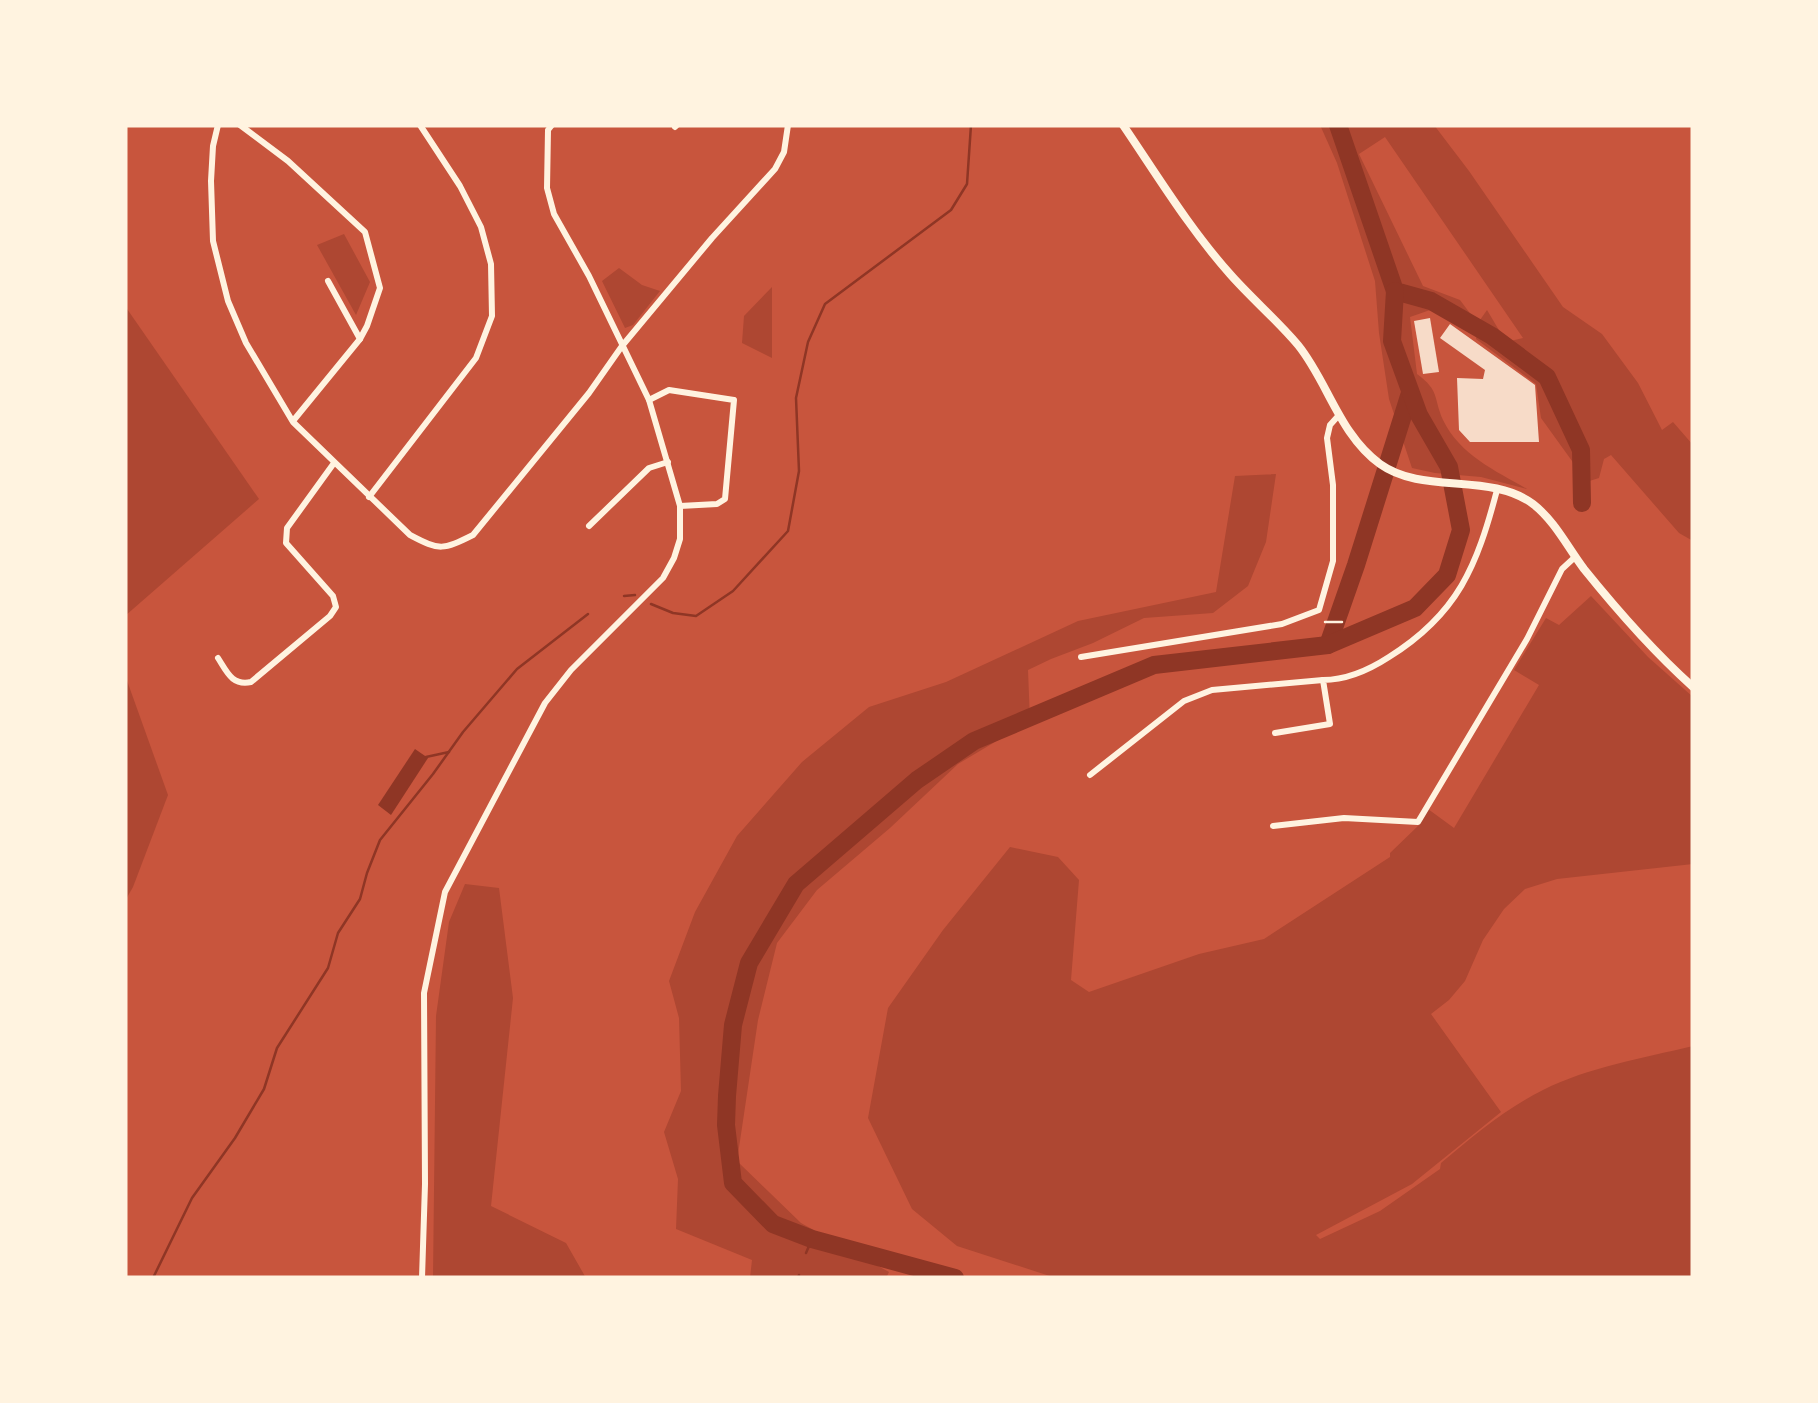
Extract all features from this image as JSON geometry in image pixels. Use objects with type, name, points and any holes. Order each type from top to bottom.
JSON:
[{"type":"street","points":[[218,125],[211,181],[213,242],[228,301],[246,343],[292,422],[410,534],[432,546],[450,547],[473,534],[622,346],[775,169],[784,152],[788,125]]},
{"type":"street","points":[[240,125],[288,162],[365,232],[380,288],[360,338],[292,422]]},
{"type":"street","points":[[369,497],[476,358],[492,316],[490,264],[481,226],[420,125]]},
{"type":"street","points":[[1123,125],[1192,227],[1228,272],[1300,348],[1356,442],[1390,470],[1497,490],[1532,504],[1552,522],[1605,596],[1693,686]]},
{"type":"street","points":[[422,1278],[426,1184],[424,993],[446,892],[545,703],[571,670],[664,578],[680,539],[680,506],[649,400],[554,214],[547,188],[548,127]]},
{"type":"street","points":[[328,281],[360,338]]},
{"type":"street","points":[[649,400],[669,390],[734,400],[725,499],[717,504],[680,506]]},
{"type":"street","points":[[1081,656],[1282,624],[1320,610],[1333,561],[1333,485],[1327,438],[1330,425],[1339,416]]},
{"type":"street","points":[[218,658],[233,680],[241,684],[251,682],[336,607],[333,596],[286,542],[287,528],[334,462]]},
{"type":"street","points":[[589,526],[649,468],[669,462]]},
{"type":"street","points":[[1090,775],[1184,701],[1212,690],[1338,680],[1370,669],[1411,644],[1441,617],[1460,591],[1497,490]]},
{"type":"street","points":[[1273,826],[1344,818],[1418,822],[1527,638],[1562,569],[1575,557]]},
{"type":"street","points":[[1275,733],[1330,724],[1323,680]]},
{"type":"path","points":[[1325,622],[1342,622]]},
{"type":"shaded area","points":[[1320,125],[1434,125],[1563,307],[1602,334],[1638,383],[1662,430],[1673,422],[1693,445],[1693,541],[1679,533],[1611,455],[1604,459],[1599,478],[1583,483],[1541,418],[1536,384],[1476,339],[1487,310],[1506,342],[1523,338],[1385,137],[1359,154],[1423,286],[1460,300],[1472,316],[1465,330],[1433,309],[1410,317],[1417,374],[1433,390],[1443,420],[1459,443],[1480,461],[1527,489],[1481,477],[1412,468],[1389,399],[1375,281],[1337,163]]},
{"type":"shaded area","points":[[344,234],[370,282],[356,315],[317,245]]},
{"type":"shaded area","points":[[619,268],[642,285],[660,291],[633,325],[625,328],[602,281]]},
{"type":"shaded area","points":[[772,287],[772,358],[742,343],[744,316]]},
{"type":"shaded area","points":[[125,306],[259,499],[125,616]]},
{"type":"shaded area","points":[[1276,474],[1266,542],[1248,586],[1213,613],[1144,618],[1028,670],[1030,721],[958,764],[817,890],[777,943],[758,1020],[737,1161],[801,1223],[889,1272],[886,1278],[750,1278],[752,1260],[676,1229],[678,1179],[664,1132],[681,1091],[679,1018],[669,981],[695,912],[737,836],[802,762],[869,707],[946,682],[1078,621],[1216,592],[1235,476]]},
{"type":"shaded area","points":[[1591,596],[1648,657],[1693,697],[1693,864],[1557,879],[1525,889],[1504,909],[1483,940],[1465,981],[1431,1014],[1501,1112],[1412,1184],[1316,1235],[1320,1239],[1380,1211],[1440,1169],[1441,1163],[1490,1124],[1543,1090],[1597,1069],[1693,1046],[1693,1278],[1056,1278],[957,1246],[912,1209],[868,1118],[888,1008],[943,930],[1010,847],[1058,857],[1079,880],[1071,980],[1089,992],[1199,954],[1264,939],[1390,857],[1428,809],[1454,828],[1539,685],[1514,670],[1546,618],[1559,625]]},
{"type":"shaded area","points":[[125,675],[168,795],[125,901]]},
{"type":"shaded area","points":[[415,749],[428,758],[391,815],[378,805]]},
{"type":"shaded area","points":[[465,884],[499,888],[513,998],[491,1206],[566,1243],[586,1278],[433,1278],[436,1016],[449,922]]},
{"type":"building","points":[[1430,318],[1439,372],[1423,374],[1414,321]]},
{"type":"building","points":[[1450,324],[1535,385],[1539,442],[1470,442],[1459,430],[1457,378],[1483,379],[1485,370],[1440,338]]},
{"type":"waterway","points":[[651,604],[673,613],[696,616],[733,591],[788,531],[799,471],[796,398],[808,342],[825,304],[951,210],[967,184],[971,125]]},
{"type":"waterway","points":[[1338,125],[1395,291],[1431,301],[1492,336],[1547,377],[1581,450],[1582,503]]},
{"type":"waterway","points":[[955,1278],[812,1239],[773,1224],[733,1183],[727,1096],[733,1025],[749,963],[796,884],[917,780],[974,741],[1154,665],[1328,645],[1415,608],[1447,575],[1461,530],[1449,467],[1419,415],[1392,341],[1395,291]]},
{"type":"waterway","points":[[1328,645],[1410,393]]},
{"type":"waterway","points":[[624,596],[635,595]]},
{"type":"waterway","points":[[153,1278],[192,1198],[264,1089],[277,1048],[328,968],[338,933],[360,899],[380,840],[517,669],[588,614]]},
{"type":"waterway","points":[[426,757],[449,752]]},
{"type":"waterway","points":[[806,1253],[812,1239]]}]
